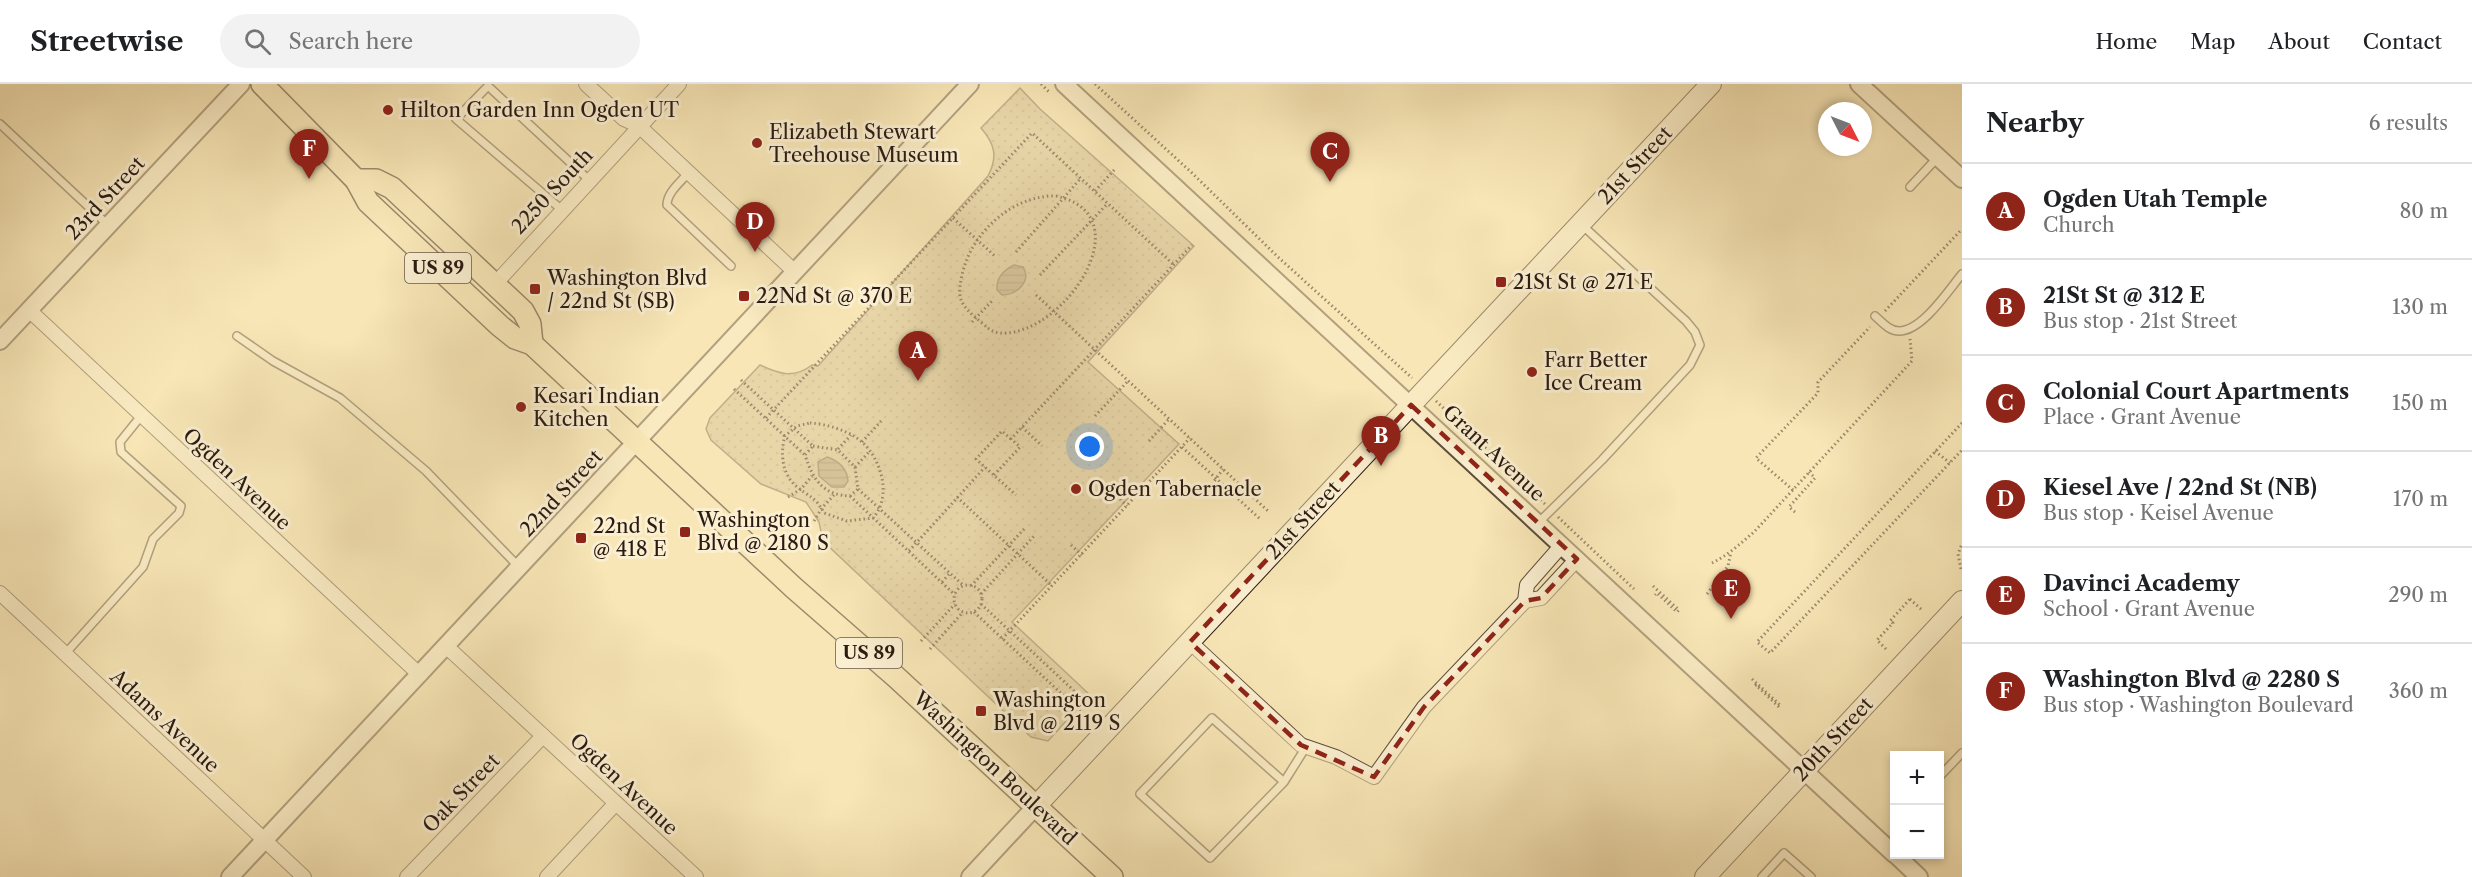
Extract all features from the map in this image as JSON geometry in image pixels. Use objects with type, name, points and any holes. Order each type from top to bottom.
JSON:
[{"type":"main road","name":"Washington Boulevard","points":[[262,84],[356,180],[368,202],[500,326],[515,338],[532,344],[794,588],[896,677],[1112,877]]},
{"type":"main road","name":"21st Street","points":[[1036,806],[1711,84]]},
{"type":"main road","name":"US 89","points":[[356,180],[376,180],[392,188],[527,317],[532,331],[532,344]]},
{"type":"main road","name":"20th Street","points":[[1705,877],[1962,601]]},
{"type":"street","name":"23rd Street","points":[[0,341],[241,84]]},
{"type":"street","points":[[586,84],[624,118],[639,126],[795,272]]},
{"type":"street","name":"2250 South","points":[[495,285],[679,84]]},
{"type":"street","name":"22nd Street","points":[[231,877],[970,84]]},
{"type":"street","name":"Grant Avenue","points":[[1064,84],[1890,849]]},
{"type":"street","points":[[1859,84],[1962,179]]},
{"type":"street","name":"Ogden Avenue","points":[[29,310],[420,675]]},
{"type":"street","points":[[1525,601],[1527,585],[1562,545]]},
{"type":"street","points":[[1190,642],[1301,744],[1336,757],[1374,777],[1424,707],[1525,601],[1541,598],[1577,559]]},
{"type":"street","name":"Adams Avenue","points":[[2,599],[65,654],[304,877]]},
{"type":"street","name":"Ogden Avenue","points":[[447,647],[696,877]]},
{"type":"street","name":"Oak Street","points":[[407,877],[543,736]]},
{"type":"street","points":[[546,877],[616,803]]},
{"type":"street","name":"21st Street","points":[[969,877],[1036,806]]},
{"type":"street","name":"Grant Avenue","points":[[1900,859],[1919,877]]},
{"type":"lane","points":[[562,210],[456,119],[488,86],[589,180]]},
{"type":"lane","points":[[0,124],[108,225]]},
{"type":"lane","points":[[1910,186],[1938,157]]},
{"type":"lane","points":[[689,172],[671,192],[667,199],[667,206],[731,266]]},
{"type":"lane","points":[[1538,523],[1602,460],[1690,365],[1700,345],[1695,332],[1686,321],[1580,224]]},
{"type":"lane","points":[[1877,317],[1888,328],[1899,331],[1915,327],[1930,313],[1962,274]]},
{"type":"lane","points":[[237,336],[273,361],[340,398],[426,471],[520,568]]},
{"type":"lane","points":[[65,654],[143,567],[153,539],[182,506],[121,452],[120,442],[141,416]]},
{"type":"lane","points":[[1284,782],[1212,718],[1140,794],[1210,858],[1284,782],[1306,747]]},
{"type":"lane","points":[[1944,772],[1960,758]]},
{"type":"lane","points":[[1762,877],[1785,853],[1811,877]]},
{"type":"path","points":[[1095,84],[1191,172],[1279,258],[1425,390],[1637,592]]},
{"type":"path","points":[[766,418],[1032,133],[1174,265]]},
{"type":"path","points":[[1095,190],[1115,169]]},
{"type":"path","points":[[1016,252],[1081,178]]},
{"type":"path","points":[[1038,197],[1064,197],[1080,206],[1091,221],[1094,241],[1089,267],[1076,290],[1054,312],[1029,327],[1009,333],[997,333],[991,330],[962,304],[960,287],[966,262],[978,241],[995,221],[1012,207],[1038,197]]},
{"type":"path","points":[[1040,275],[1108,203]]},
{"type":"path","points":[[953,218],[996,257]]},
{"type":"path","points":[[1793,490],[1756,458],[1818,393],[1818,382],[1877,317],[1962,230]]},
{"type":"path","points":[[1011,439],[1192,245]]},
{"type":"path","points":[[1036,295],[1268,511]]},
{"type":"path","points":[[972,322],[993,300]]},
{"type":"path","points":[[1712,563],[1731,552],[1754,532],[1912,361],[1909,329]]},
{"type":"path","points":[[741,381],[813,446],[838,450],[855,467],[858,489],[964,586]]},
{"type":"path","points":[[1095,416],[1128,381]]},
{"type":"path","points":[[734,388],[805,455],[812,476],[834,495],[850,496],[955,594],[955,604],[921,641]]},
{"type":"path","points":[[862,442],[883,419]]},
{"type":"path","points":[[1149,441],[1169,419]]},
{"type":"path","points":[[820,423],[851,435],[862,442],[869,452],[882,480],[884,492],[881,510],[873,518],[847,521],[824,513],[808,492],[801,489],[790,478],[783,460],[785,436],[793,428],[802,424],[820,423]]},
{"type":"path","points":[[1962,423],[1757,642],[1770,653],[1962,450]]},
{"type":"path","points":[[1022,428],[1042,446]]},
{"type":"path","points":[[994,475],[1020,447],[1002,431],[976,459],[1016,495]]},
{"type":"path","points":[[838,450],[851,435]]},
{"type":"path","points":[[1002,639],[1190,438]]},
{"type":"path","points":[[805,455],[813,446]]},
{"type":"path","points":[[1182,446],[1260,519]]},
{"type":"path","points":[[1935,451],[1950,463]]},
{"type":"path","points":[[855,467],[869,452]]},
{"type":"path","points":[[909,551],[985,467]]},
{"type":"path","points":[[1209,488],[1223,469]]},
{"type":"path","points":[[1795,512],[1789,507],[1815,478],[1809,472]]},
{"type":"path","points":[[788,497],[801,489],[812,476]]},
{"type":"path","points":[[850,496],[858,489]]},
{"type":"path","points":[[814,521],[834,495]]},
{"type":"path","points":[[957,497],[1052,586]]},
{"type":"path","points":[[1120,499],[1127,506]]},
{"type":"path","points":[[972,586],[1025,528]]},
{"type":"path","points":[[974,612],[981,604],[981,594],[1034,536]]},
{"type":"path","points":[[1961,569],[1958,554],[1962,544]]},
{"type":"path","points":[[1071,545],[1082,555]]},
{"type":"path","points":[[1707,594],[1728,566],[1731,552]]},
{"type":"path","points":[[942,582],[950,573]]},
{"type":"path","points":[[1654,585],[1679,610],[1677,612],[1656,594],[1651,588],[1654,585]]},
{"type":"path","points":[[955,594],[964,586],[972,586],[981,594]]},
{"type":"path","points":[[1886,649],[1877,640],[1893,623],[1890,621],[1910,598],[1922,610]]},
{"type":"path","points":[[955,604],[963,612],[974,612],[1081,712]]},
{"type":"path","points":[[981,604],[1088,704]]},
{"type":"path","points":[[930,649],[963,612]]},
{"type":"path","points":[[988,625],[995,617]]},
{"type":"path","points":[[1021,656],[1028,648]]},
{"type":"path","points":[[1753,679],[1780,705],[1779,707],[1754,687],[1750,681],[1753,679]]},
{"type":"highlighted area","points":[[1411,405],[1577,559],[1541,598],[1525,601],[1424,707],[1374,777],[1301,745],[1190,642]]},
{"type":"shaded area","points":[[1020,88],[1040,109],[1194,246],[1088,362],[1179,444],[1012,622],[1090,695],[1048,741],[1031,737],[823,541],[819,522],[806,502],[761,484],[711,440],[706,429],[710,418],[760,365],[786,374],[799,372],[812,365],[818,366],[988,176],[994,157],[992,145],[981,128]]},
{"type":"shaded area","points":[[1014,265],[1023,267],[1026,277],[1024,282],[1013,293],[1002,295],[997,290],[999,278]]},
{"type":"shaded area","points":[[827,457],[839,463],[844,469],[848,481],[844,487],[832,487],[819,476],[818,462]]},
{"type":"place","name":"Hilton Garden Inn Ogden UT","points":[[388,110]]},
{"type":"place","name":"Elizabeth Stewart Treehouse Museum","points":[[757,143]]},
{"type":"place","name":"Washington Blvd @ 2280 S","points":[[309,179]]},
{"type":"place","name":"Colonial Court Apartments","points":[[1330,182]]},
{"type":"place","name":"Kiesel Ave / 22nd St (NB)","points":[[755,252]]},
{"type":"place","name":"21St St @ 271 E","points":[[1501,282]]},
{"type":"place","name":"Washington Blvd / 22nd St (SB)","points":[[535,289]]},
{"type":"place","name":"22Nd St @ 370 E","points":[[744,296]]},
{"type":"place","name":"Farr Better Ice Cream","points":[[1532,372]]},
{"type":"place","name":"Ogden Utah Temple","points":[[918,381]]},
{"type":"place","name":"Kesari Indian Kitchen","points":[[521,407]]},
{"type":"place","name":"21St St @ 312 E","points":[[1381,466]]},
{"type":"place","name":"Ogden Tabernacle","points":[[1076,489]]},
{"type":"place","name":"Washington Blvd @ 2180 S","points":[[685,532]]},
{"type":"place","name":"22nd St @ 418 E","points":[[581,538]]},
{"type":"place","name":"Davinci Academy","points":[[1731,619]]},
{"type":"place","name":"Washington Blvd @ 2119 S","points":[[981,711]]}]
